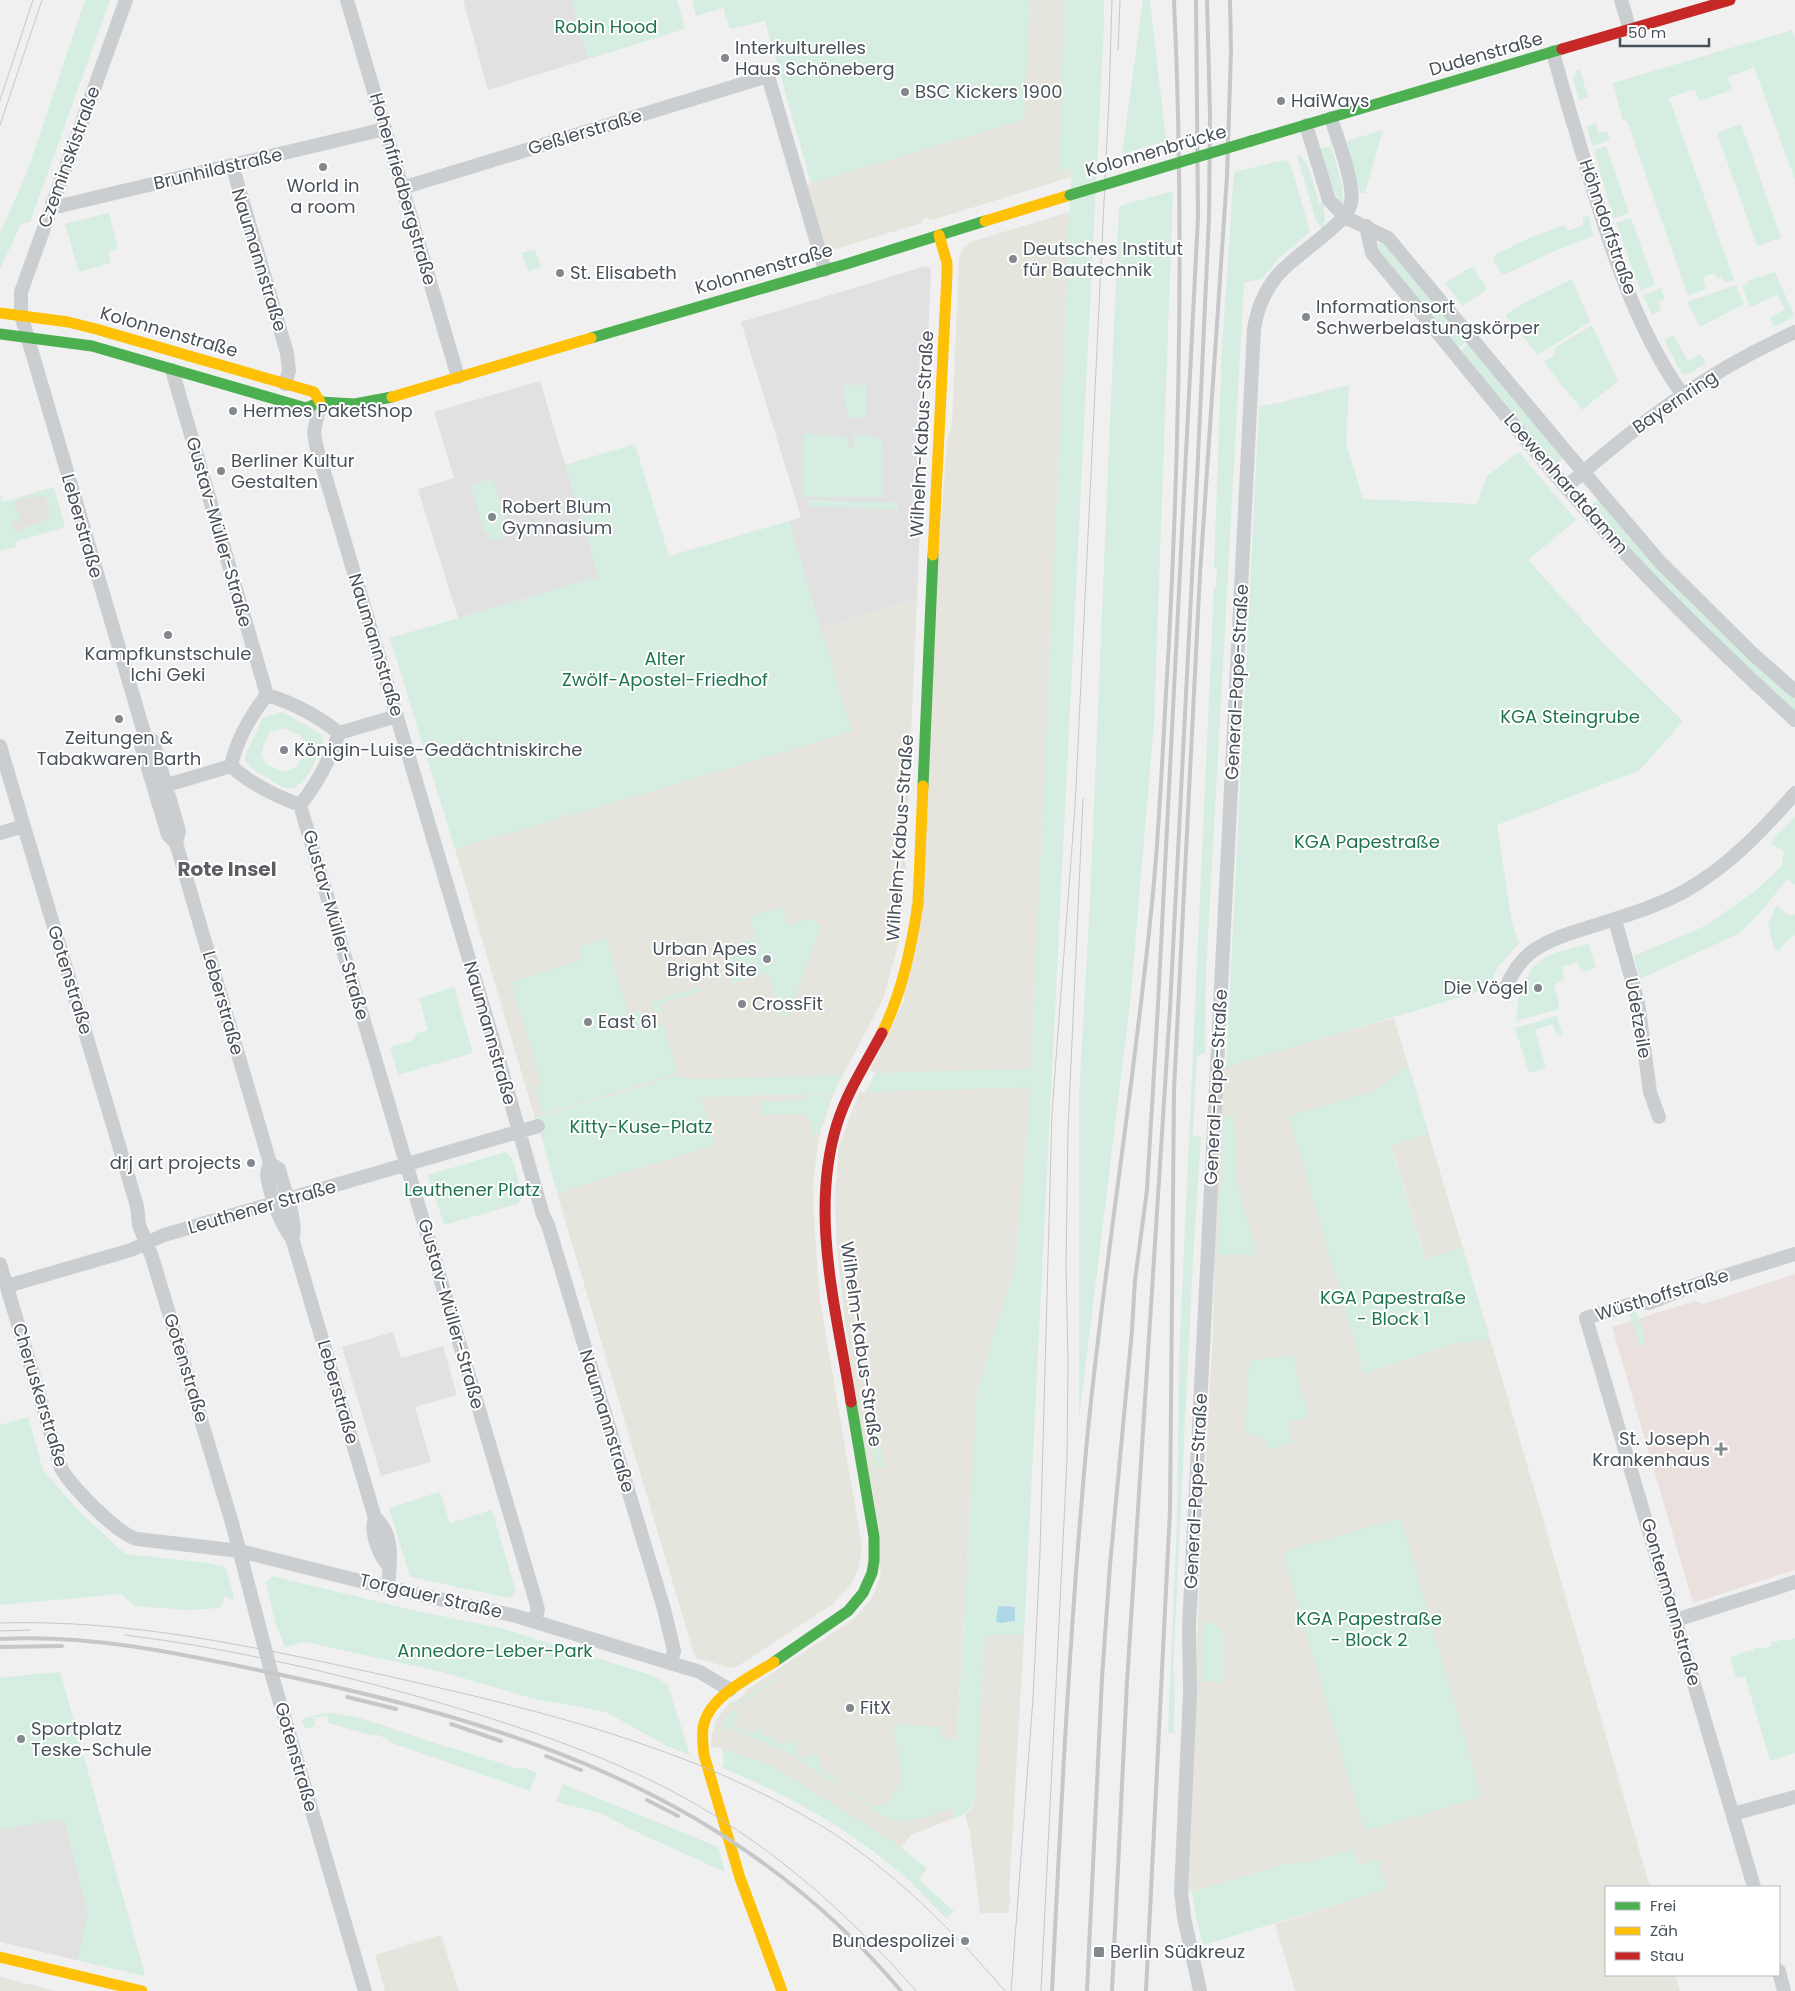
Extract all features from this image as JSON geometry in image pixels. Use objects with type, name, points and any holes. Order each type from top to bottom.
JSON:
[{"type":"main road","name":"Dudenstraße","points":[[1251,141],[1730,0]]},
{"type":"main road","name":"Kolonnenbrücke","points":[[1070,195],[1251,141]]},
{"type":"main road","name":"Kolonnenstraße","points":[[0,334],[92,346],[306,408],[320,402],[366,403],[826,270],[1070,195]]},
{"type":"main road","name":"Wilhelm-Kabus-Straße","points":[[782,1991],[740,1878],[702,1742],[704,1722],[718,1699],[851,1609],[868,1585],[875,1557],[874,1537],[832,1281],[828,1234],[827,1177],[833,1139],[840,1116],[898,995],[910,955],[918,904],[947,274],[947,263],[939,235]]},
{"type":"main road","name":"Kolonnenstraße","points":[[0,313],[89,327],[314,392],[320,402]]},
{"type":"main road","points":[[0,1957],[142,1991]]},
{"type":"street","name":"Czeminskistraße","points":[[21,315],[20,292],[126,0]]},
{"type":"street","name":"Hohenfriedbergstraße","points":[[347,0],[458,377]]},
{"type":"street","points":[[1621,0],[1630,30]]},
{"type":"street","name":"Höhndorfstraße","points":[[1553,52],[1599,210],[1618,264],[1653,344],[1671,379],[1682,394]]},
{"type":"street","name":"Geßlerstraße","points":[[402,188],[768,76],[826,270]]},
{"type":"street","points":[[1331,118],[1352,194],[1351,205],[1345,217]]},
{"type":"street","name":"Loewenhardtdamm","points":[[1306,125],[1329,200],[1345,217],[1388,238],[1660,562],[1755,656],[1795,691]]},
{"type":"street","name":"Brunhildstraße","points":[[52,203],[60,206],[385,129]]},
{"type":"street","name":"Naumannstraße","points":[[232,165],[287,353],[289,371],[285,384]]},
{"type":"street","name":"General-Pape-Straße","points":[[1200,1991],[1184,1917],[1181,1892],[1190,1692],[1189,1627],[1254,329],[1262,300],[1276,277],[1345,217]]},
{"type":"street","name":"Loewenhardtdamm","points":[[1366,226],[1372,253],[1566,486],[1645,574],[1739,669],[1795,720]]},
{"type":"street","name":"Leberstraße","points":[[21,315],[144,736],[141,745],[160,787],[168,835],[176,842],[270,1163],[279,1169],[287,1233],[292,1238],[375,1518],[372,1526],[382,1559],[390,1567],[388,1587]]},
{"type":"street","name":"Bayernring","points":[[1566,486],[1630,432],[1682,394],[1734,363],[1795,332]]},
{"type":"street","name":"Gustav-Müller-Straße","points":[[172,370],[267,694]]},
{"type":"street","name":"Naumannstraße","points":[[320,402],[314,432],[316,445],[519,1132],[664,1609],[674,1651],[671,1663]]},
{"type":"street","points":[[231,766],[239,740],[254,710],[267,694],[286,701],[329,725],[339,733]]},
{"type":"street","points":[[339,733],[397,716]]},
{"type":"street","points":[[231,766],[245,779],[280,798],[300,805],[314,788],[334,748],[339,733]]},
{"type":"street","name":"Gotenstraße","points":[[0,746],[137,1206],[139,1224],[155,1266],[240,1551],[284,1719],[365,1991]]},
{"type":"street","points":[[160,787],[231,766]]},
{"type":"street","points":[[1506,986],[1522,961],[1538,947],[1573,932],[1615,920],[1667,900],[1710,876],[1758,835],[1795,793]]},
{"type":"street","name":"Gustav-Müller-Straße","points":[[300,805],[536,1602],[538,1610],[534,1621]]},
{"type":"street","points":[[0,833],[24,826]]},
{"type":"street","name":"Udetzeile","points":[[1615,920],[1638,1002],[1650,1092],[1659,1117]]},
{"type":"street","name":"Leuthener Straße","points":[[6,1286],[131,1250],[164,1235],[538,1126]]},
{"type":"street","name":"Wüsthoffstraße","points":[[1586,1318],[1638,1302],[1649,1303],[1692,1286],[1795,1254]]},
{"type":"street","name":"Cheruskerstraße","points":[[0,1264],[61,1468],[75,1487],[124,1534]]},
{"type":"street","name":"Gontermannstraße","points":[[1586,1318],[1754,1886]]},
{"type":"street","name":"Torgauer Straße","points":[[124,1534],[137,1539],[240,1551],[388,1587],[479,1606],[671,1663],[708,1676],[730,1690]]},
{"type":"street","points":[[1676,1620],[1795,1582]]},
{"type":"street","points":[[1733,1814],[1795,1797]]},
{"type":"street","points":[[1780,1975],[1784,1991]]},
{"type":"shaded area","points":[[463,0],[572,0],[588,59],[488,90]]},
{"type":"shaded area","points":[[1030,0],[1064,0],[1059,172],[1072,169],[1071,177],[932,220],[927,218],[922,220],[922,223],[835,249],[826,248],[807,184],[1024,120]]},
{"type":"shaded area","points":[[1069,212],[1069,221],[1067,222],[1067,278],[1031,1069],[875,1073],[870,1071],[904,1001],[947,442],[952,424],[959,257],[963,248],[971,242]]},
{"type":"shaded area","points":[[926,266],[931,269],[917,598],[820,628],[789,521],[801,517],[741,322]]},
{"type":"shaded area","points":[[540,381],[599,577],[458,618],[418,489],[454,478],[434,412]]},
{"type":"shaded area","points":[[917,598],[901,934],[883,999],[843,1075],[696,1079],[676,1076],[535,1118],[455,849],[851,732],[820,628]]},
{"type":"shaded area","points":[[1394,1018],[1506,1392],[1650,1886],[1605,1886],[1605,1976],[1675,1976],[1680,1991],[1295,1991],[1275,1924],[1386,1889],[1378,1860],[1359,1865],[1355,1849],[1308,1862],[1278,1866],[1188,1893],[1200,1561],[1213,1331],[1214,1280],[1212,1256],[1222,1067]],"holes":[[[1375,1091],[1450,1341],[1449,1345],[1364,1374],[1324,1232]]]},
{"type":"shaded area","points":[[1031,1086],[1015,1265],[977,1392],[952,1819],[911,1835],[901,1847],[769,1765],[722,1748],[711,1747],[712,1735],[716,1720],[729,1703],[737,1700],[745,1694],[745,1691],[854,1619],[871,1599],[881,1575],[843,1306],[836,1238],[835,1193],[839,1146],[859,1092]]},
{"type":"shaded area","points":[[834,1093],[821,1130],[817,1151],[813,1185],[814,1220],[820,1299],[862,1547],[859,1566],[851,1585],[833,1604],[738,1666],[731,1668],[696,1658],[693,1651],[557,1193],[716,1145],[700,1097]]},
{"type":"shaded area","name":"St. Joseph Krankenhaus","points":[[1795,1274],[1795,1570],[1693,1603],[1612,1327],[1695,1301],[1703,1304]]},
{"type":"shaded area","points":[[393,1332],[401,1358],[443,1346],[457,1395],[415,1407],[431,1462],[381,1476],[342,1347]]},
{"type":"shaded area","points":[[985,1634],[1024,1635],[1009,1894],[1011,1895],[1008,1913],[980,1913],[970,1833],[965,1815],[972,1808],[975,1797]]},
{"type":"shaded area","points":[[60,1672],[145,1976],[0,1942],[0,1678]]},
{"type":"shaded area","points":[[441,1935],[459,1991],[385,1991],[375,1955]]},
{"type":"shaded area","points":[[0,1977],[52,1990],[54,1991],[0,1991]]},
{"type":"green space","points":[[85,0],[110,0],[30,222],[21,224],[0,269],[0,233],[26,175]]},
{"type":"green space","name":"Robin Hood","points":[[572,0],[677,0],[685,29],[588,59]]},
{"type":"green space","name":"BSC Kickers 1900","points":[[692,0],[1030,0],[1024,120],[811,183],[765,21],[730,29],[723,8],[696,16]]},
{"type":"green space","points":[[1064,0],[1104,0],[1024,1635],[985,1635],[975,1797],[972,1806],[967,1812],[952,1819],[953,1808],[912,1820],[903,1821],[886,1818],[787,1752],[721,1725],[733,1709],[740,1717],[733,1719],[735,1728],[742,1727],[744,1734],[762,1729],[765,1737],[773,1735],[776,1744],[794,1740],[798,1758],[818,1754],[824,1776],[831,1774],[832,1779],[837,1777],[839,1786],[875,1807],[887,1804],[902,1781],[893,1724],[942,1727],[941,1740],[957,1740],[977,1392],[1015,1265],[1031,1087],[866,1092],[875,1073],[1031,1069],[1067,278],[1067,222],[1069,221],[1072,169],[1059,172]]},
{"type":"green space","points":[[1143,0],[1150,0],[1166,141],[1122,154]]},
{"type":"green space","points":[[1792,30],[1795,39],[1795,180],[1754,67],[1728,77],[1732,90],[1699,101],[1695,89],[1669,98],[1734,280],[1724,283],[1722,277],[1717,278],[1715,273],[1703,277],[1706,289],[1688,296],[1627,121],[1623,121],[1613,83]]},
{"type":"green space","points":[[1580,69],[1588,98],[1579,100],[1573,79],[1576,71]]},
{"type":"green space","points":[[1596,123],[1598,133],[1607,131],[1610,140],[1592,146],[1587,126]]},
{"type":"green space","points":[[1741,124],[1781,238],[1757,246],[1717,133]]},
{"type":"green space","points":[[1383,130],[1365,193],[1360,193],[1347,141]]},
{"type":"green space","points":[[1331,146],[1342,185],[1344,205],[1341,205],[1327,175],[1319,149]]},
{"type":"green space","points":[[1606,146],[1629,213],[1613,219],[1594,150]]},
{"type":"green space","points":[[1300,155],[1308,166],[1319,203],[1323,202],[1325,221],[1323,229],[1316,221],[1297,156]]},
{"type":"green space","points":[[1284,160],[1291,166],[1310,232],[1280,257],[1262,279],[1244,283],[1206,973],[1205,1053],[1197,1056],[1193,1136],[1201,1137],[1193,1260],[1173,1671],[1175,1675],[1174,1733],[1168,1733],[1177,1520],[1179,1360],[1214,587],[1216,587],[1217,570],[1214,568],[1222,346],[1234,172]]},
{"type":"green space","points":[[1173,191],[1154,723],[1130,1004],[1079,1419],[1079,1096],[1090,900],[1119,206]]},
{"type":"green space","points":[[109,213],[118,249],[108,252],[111,263],[79,272],[65,224]]},
{"type":"green space","points":[[1589,216],[1593,236],[1545,255],[1506,274],[1502,274],[1493,260],[1495,255],[1529,238],[1565,225],[1567,231],[1584,225],[1582,218]]},
{"type":"green space","points":[[1631,218],[1655,285],[1640,290],[1616,223]]},
{"type":"green space","points":[[1381,240],[1467,341],[1458,348],[1376,249]]},
{"type":"green space","points":[[535,249],[541,267],[528,271],[522,253]]},
{"type":"green space","points":[[1477,267],[1474,270],[1487,289],[1463,306],[1445,283],[1469,268]]},
{"type":"green space","points":[[1775,272],[1794,315],[1792,318],[1774,327],[1770,317],[1785,310],[1777,295],[1750,307],[1742,286],[1748,284],[1747,281]]},
{"type":"green space","points":[[1572,279],[1590,322],[1538,355],[1505,315],[1526,302]]},
{"type":"green space","points":[[1736,285],[1744,304],[1700,327],[1687,302]]},
{"type":"green space","points":[[1661,288],[1665,299],[1658,302],[1661,310],[1652,315],[1643,295]]},
{"type":"green space","points":[[1592,325],[1618,381],[1582,410],[1544,362],[1556,354],[1553,349]]},
{"type":"green space","points":[[1673,335],[1688,361],[1700,354],[1706,363],[1688,374],[1682,374],[1664,340]]},
{"type":"green space","points":[[1469,343],[1564,458],[1555,465],[1460,351]]},
{"type":"green space","points":[[867,384],[865,419],[848,417],[842,386]]},
{"type":"green space","name":"KGA Papestraße","points":[[1349,385],[1346,443],[1363,499],[1477,504],[1487,476],[1519,452],[1576,520],[1528,560],[1604,644],[1683,721],[1640,770],[1497,825],[1512,923],[1519,943],[1498,967],[1488,989],[1226,1067],[1259,406]]},
{"type":"green space","points":[[856,433],[881,439],[883,447],[883,497],[804,497],[804,434],[847,437],[849,447],[854,447],[853,438]]},
{"type":"green space","name":"Alter Zwölf-Apostel-Friedhof","points":[[635,444],[669,556],[789,521],[852,732],[455,849],[390,638],[599,577],[565,465]]},
{"type":"green space","name":"Robert Blum Gymnasium","points":[[493,478],[509,535],[492,540],[490,532],[485,534],[471,485]]},
{"type":"green space","points":[[54,487],[65,527],[15,542],[16,547],[0,551],[0,493],[3,502]]},
{"type":"green space","points":[[1599,499],[1795,697],[1795,714],[1733,657],[1590,506]]},
{"type":"green space","points":[[809,500],[898,503],[898,510],[809,506]]},
{"type":"green space","points":[[283,712],[321,734],[323,742],[315,762],[306,777],[296,787],[287,788],[278,784],[254,770],[245,759],[263,718]],"holes":[[[285,728],[301,736],[306,746],[304,747],[306,751],[297,767],[282,772],[266,764],[261,754],[270,732]]]},
{"type":"green space","points":[[1795,816],[1795,885],[1787,879],[1762,911],[1740,933],[1640,979],[1634,956],[1705,926],[1754,892],[1781,867],[1784,852],[1771,843]]},
{"type":"green space","points":[[1777,905],[1790,916],[1792,914],[1795,915],[1795,935],[1779,951],[1775,950],[1768,924]]},
{"type":"green space","name":"Urban Apes Bright Site","points":[[782,907],[788,925],[813,918],[821,927],[788,1015],[782,1017],[767,973],[732,983],[721,949],[756,938],[749,917]]},
{"type":"green space","name":"East 61","points":[[606,938],[628,1013],[640,1010],[642,1019],[664,1026],[678,1073],[543,1114],[535,1087],[542,1085],[511,982],[582,960],[578,947]]},
{"type":"green space","points":[[1589,944],[1596,968],[1582,972],[1577,962],[1562,967],[1564,979],[1553,986],[1558,997],[1559,1009],[1516,1021],[1520,993],[1532,969],[1539,962],[1552,955]]},
{"type":"green space","points":[[454,987],[473,1053],[398,1075],[390,1047],[412,1041],[417,1033],[428,1030],[419,998]]},
{"type":"green space","points":[[698,987],[702,991],[659,1004],[662,1013],[655,1011],[651,1005],[654,1001]]},
{"type":"green space","points":[[1557,1016],[1562,1034],[1557,1036],[1553,1024],[1535,1029],[1546,1068],[1529,1073],[1515,1028]]},
{"type":"green space","name":"KGA Papestraße - Block 1","points":[[1408,1065],[1429,1134],[1391,1146],[1425,1259],[1462,1247],[1490,1339],[1449,1345],[1364,1374],[1289,1116],[1375,1091]]},
{"type":"green space","name":"Kitty-Kuse-Platz","points":[[843,1075],[834,1093],[701,1097],[716,1145],[557,1193],[536,1118],[676,1076],[696,1079]]},
{"type":"green space","points":[[832,1094],[818,1135],[812,1135],[810,1120],[804,1114],[762,1115],[762,1102],[802,1100],[807,1095]]},
{"type":"green space","points":[[1234,1115],[1237,1184],[1258,1255],[1218,1255],[1223,1117]]},
{"type":"green space","name":"Leuthener Platz","points":[[505,1152],[512,1158],[523,1196],[517,1204],[444,1225],[428,1175]]},
{"type":"green space","points":[[1633,1310],[1638,1314],[1646,1345],[1640,1346],[1628,1311]]},
{"type":"green space","points":[[1292,1355],[1309,1417],[1287,1423],[1293,1443],[1267,1450],[1263,1437],[1245,1433],[1249,1361]]},
{"type":"green space","points":[[864,1395],[873,1397],[884,1467],[876,1468]]},
{"type":"green space","points":[[28,1417],[43,1470],[78,1510],[125,1554],[208,1563],[226,1567],[235,1601],[225,1596],[220,1608],[188,1610],[135,1606],[121,1594],[0,1605],[0,1425]]},
{"type":"green space","points":[[440,1492],[450,1523],[492,1510],[516,1592],[510,1598],[410,1577],[389,1508]]},
{"type":"green space","name":"KGA Papestraße - Block 2","points":[[1401,1518],[1482,1797],[1364,1831],[1283,1552]]},
{"type":"green space","name":"Annedore-Leber-Park","points":[[272,1576],[408,1609],[504,1629],[657,1677],[668,1686],[690,1755],[665,1745],[606,1712],[531,1698],[442,1672],[305,1642],[285,1647],[275,1622],[266,1583]]},
{"type":"green space","points":[[1203,1623],[1214,1623],[1222,1631],[1224,1637],[1224,1682],[1201,1681]]},
{"type":"green space","points":[[1795,1638],[1795,1753],[1770,1761],[1745,1676],[1736,1678],[1730,1657],[1751,1650],[1752,1652],[1755,1651],[1754,1649],[1761,1647],[1762,1649],[1771,1646],[1771,1643]]},
{"type":"green space","points":[[802,1662],[734,1709],[757,1689]]},
{"type":"green space","points":[[60,1672],[145,1976],[77,1960],[88,1913],[64,1819],[0,1830],[0,1678]]},
{"type":"green space","points":[[325,1713],[364,1719],[426,1740],[537,1773],[530,1791],[389,1742],[390,1740],[375,1734],[374,1736],[329,1723],[327,1715],[314,1718],[315,1726],[305,1729],[302,1719]]},
{"type":"green space","points":[[722,1748],[769,1765],[784,1773],[895,1843],[927,1868],[919,1880],[954,1911],[946,1919],[909,1880],[882,1858],[839,1828],[794,1801],[722,1768],[724,1762]]},
{"type":"green space","points":[[563,1784],[718,1847],[725,1872],[630,1829],[601,1813],[556,1802]]},
{"type":"green space","points":[[1355,1849],[1359,1865],[1378,1859],[1387,1889],[1203,1945],[1192,1892],[1278,1866],[1309,1862]]},
{"type":"sand","points":[[40,495],[46,498],[50,514],[44,521],[16,531],[12,527],[14,522],[20,519],[19,512],[14,504],[19,500]]},
{"type":"water","points":[[999,1606],[1015,1607],[1015,1621],[1000,1623],[996,1621]]},
{"type":"tram line","points":[[0,100],[33,0]]},
{"type":"tram line","points":[[0,125],[42,0]]},
{"type":"tram line","points":[[1011,1991],[1033,1698],[1040,1554],[1052,1112],[1075,807],[1112,0]]},
{"type":"tram line","points":[[1118,50],[1120,0]]},
{"type":"tram line","points":[[1041,1991],[1067,1460],[1068,1362],[1066,1265],[1068,1130],[1083,799]]},
{"type":"tram line","points":[[0,1623],[49,1623],[145,1630],[288,1654],[497,1702],[611,1734],[666,1753],[721,1774],[774,1799],[825,1828],[850,1845],[875,1863],[921,1903],[1005,1991]]},
{"type":"tram line","points":[[0,1631],[30,1630]]},
{"type":"tram line","points":[[125,1635],[268,1659],[409,1694],[541,1735],[637,1774],[668,1789],[737,1830],[802,1878],[861,1932],[916,1991]]},
{"type":"railway","points":[[1052,1991],[1071,1646],[1087,1440],[1094,1370],[1147,952],[1161,792],[1173,562],[1178,401],[1180,241],[1174,0]]},
{"type":"railway","points":[[1087,1991],[1102,1678],[1110,1565],[1135,1280],[1147,1190],[1158,1005],[1198,217],[1196,0]]},
{"type":"railway","points":[[1112,1991],[1127,1682],[1170,1008],[1197,479],[1209,218],[1210,112],[1207,0]]},
{"type":"railway","points":[[1146,1991],[1170,1510],[1174,1090],[1200,574],[1227,176],[1231,51],[1230,0]]},
{"type":"railway","points":[[0,1639],[34,1638],[103,1643],[204,1659],[362,1693],[449,1717],[534,1744],[615,1777],[693,1817],[767,1865],[836,1923],[901,1991]]},
{"type":"railway","points":[[0,1647],[62,1646]]},
{"type":"railway","points":[[347,1697],[396,1709]]},
{"type":"railway","points":[[451,1724],[501,1741]]},
{"type":"railway","points":[[546,1756],[581,1770]]},
{"type":"railway","points":[[647,1800],[678,1816]]},
{"type":"traffic: fast","points":[[1251,141],[1562,49]]},
{"type":"traffic: fast","points":[[1070,195],[1251,141]]},
{"type":"traffic: fast","points":[[591,338],[843,265],[985,221]]},
{"type":"traffic: fast","points":[[0,334],[92,346],[306,408],[320,402],[355,404],[392,397]]},
{"type":"traffic: fast","points":[[923,786],[933,555]]},
{"type":"traffic: fast","points":[[774,1662],[848,1611],[863,1593],[872,1573],[874,1537],[851,1402]]},
{"type":"traffic: slow","points":[[985,221],[1070,195]]},
{"type":"traffic: slow","points":[[933,555],[947,274],[947,263],[939,235]]},
{"type":"traffic: slow","points":[[0,313],[68,322],[96,329],[314,392],[320,402]]},
{"type":"traffic: slow","points":[[392,397],[591,338]]},
{"type":"traffic: slow","points":[[882,1033],[895,1002],[909,954],[918,904],[923,786]]},
{"type":"traffic: slow","points":[[774,1662],[733,1688],[715,1704],[708,1713],[704,1723],[702,1739],[704,1755],[740,1878],[782,1991]]},
{"type":"traffic: slow","points":[[0,1957],[142,1991]]},
{"type":"traffic: jam","points":[[1562,49],[1730,0]]},
{"type":"traffic: jam","points":[[851,1402],[828,1263],[825,1193],[829,1158],[841,1112],[882,1033]]},
{"type":"place","name":"Interkulturelles Haus Schöneberg","points":[[725,58]]},
{"type":"place","name":"BSC Kickers 1900","points":[[905,92]]},
{"type":"place","name":"HaiWays","points":[[1281,101]]},
{"type":"place","name":"World in a room","points":[[323,167]]},
{"type":"place","name":"Deutsches Institut für Bautechnik","points":[[1013,259]]},
{"type":"place","name":"St. Elisabeth","points":[[560,273]]},
{"type":"place","name":"Informationsort Schwerbelastungskörper","points":[[1306,317]]},
{"type":"place","name":"Hermes PaketShop","points":[[233,411]]},
{"type":"place","name":"Berliner Kultur Gestalten","points":[[221,471]]},
{"type":"place","name":"Robert Blum Gymnasium","points":[[492,517]]},
{"type":"place","name":"Kampfkunstschule Ichi Geki","points":[[168,635]]},
{"type":"place","name":"Zeitungen & Tabakwaren Barth","points":[[119,719]]},
{"type":"place","name":"Königin-Luise-Gedächtniskirche","points":[[284,750]]},
{"type":"place","name":"Urban Apes Bright Site","points":[[767,959]]},
{"type":"place","name":"Die Vögel","points":[[1538,988]]},
{"type":"place","name":"CrossFit","points":[[742,1004]]},
{"type":"place","name":"East 61","points":[[588,1022]]},
{"type":"place","name":"drj art projects","points":[[251,1163]]},
{"type":"place","name":"St. Joseph Krankenhaus","points":[[1721,1449]]},
{"type":"place","name":"FitX","points":[[850,1708]]},
{"type":"place","name":"Sportplatz Teske-Schule","points":[[21,1739]]},
{"type":"place","name":"Bundespolizei","points":[[965,1941]]},
{"type":"place","name":"Berlin Südkreuz","points":[[1099,1952]]},
{"type":"district","name":"Rote Insel","points":[[227,869]]},
{"type":"park label","name":"KGA Steingrube","points":[[1570,717]]}]
